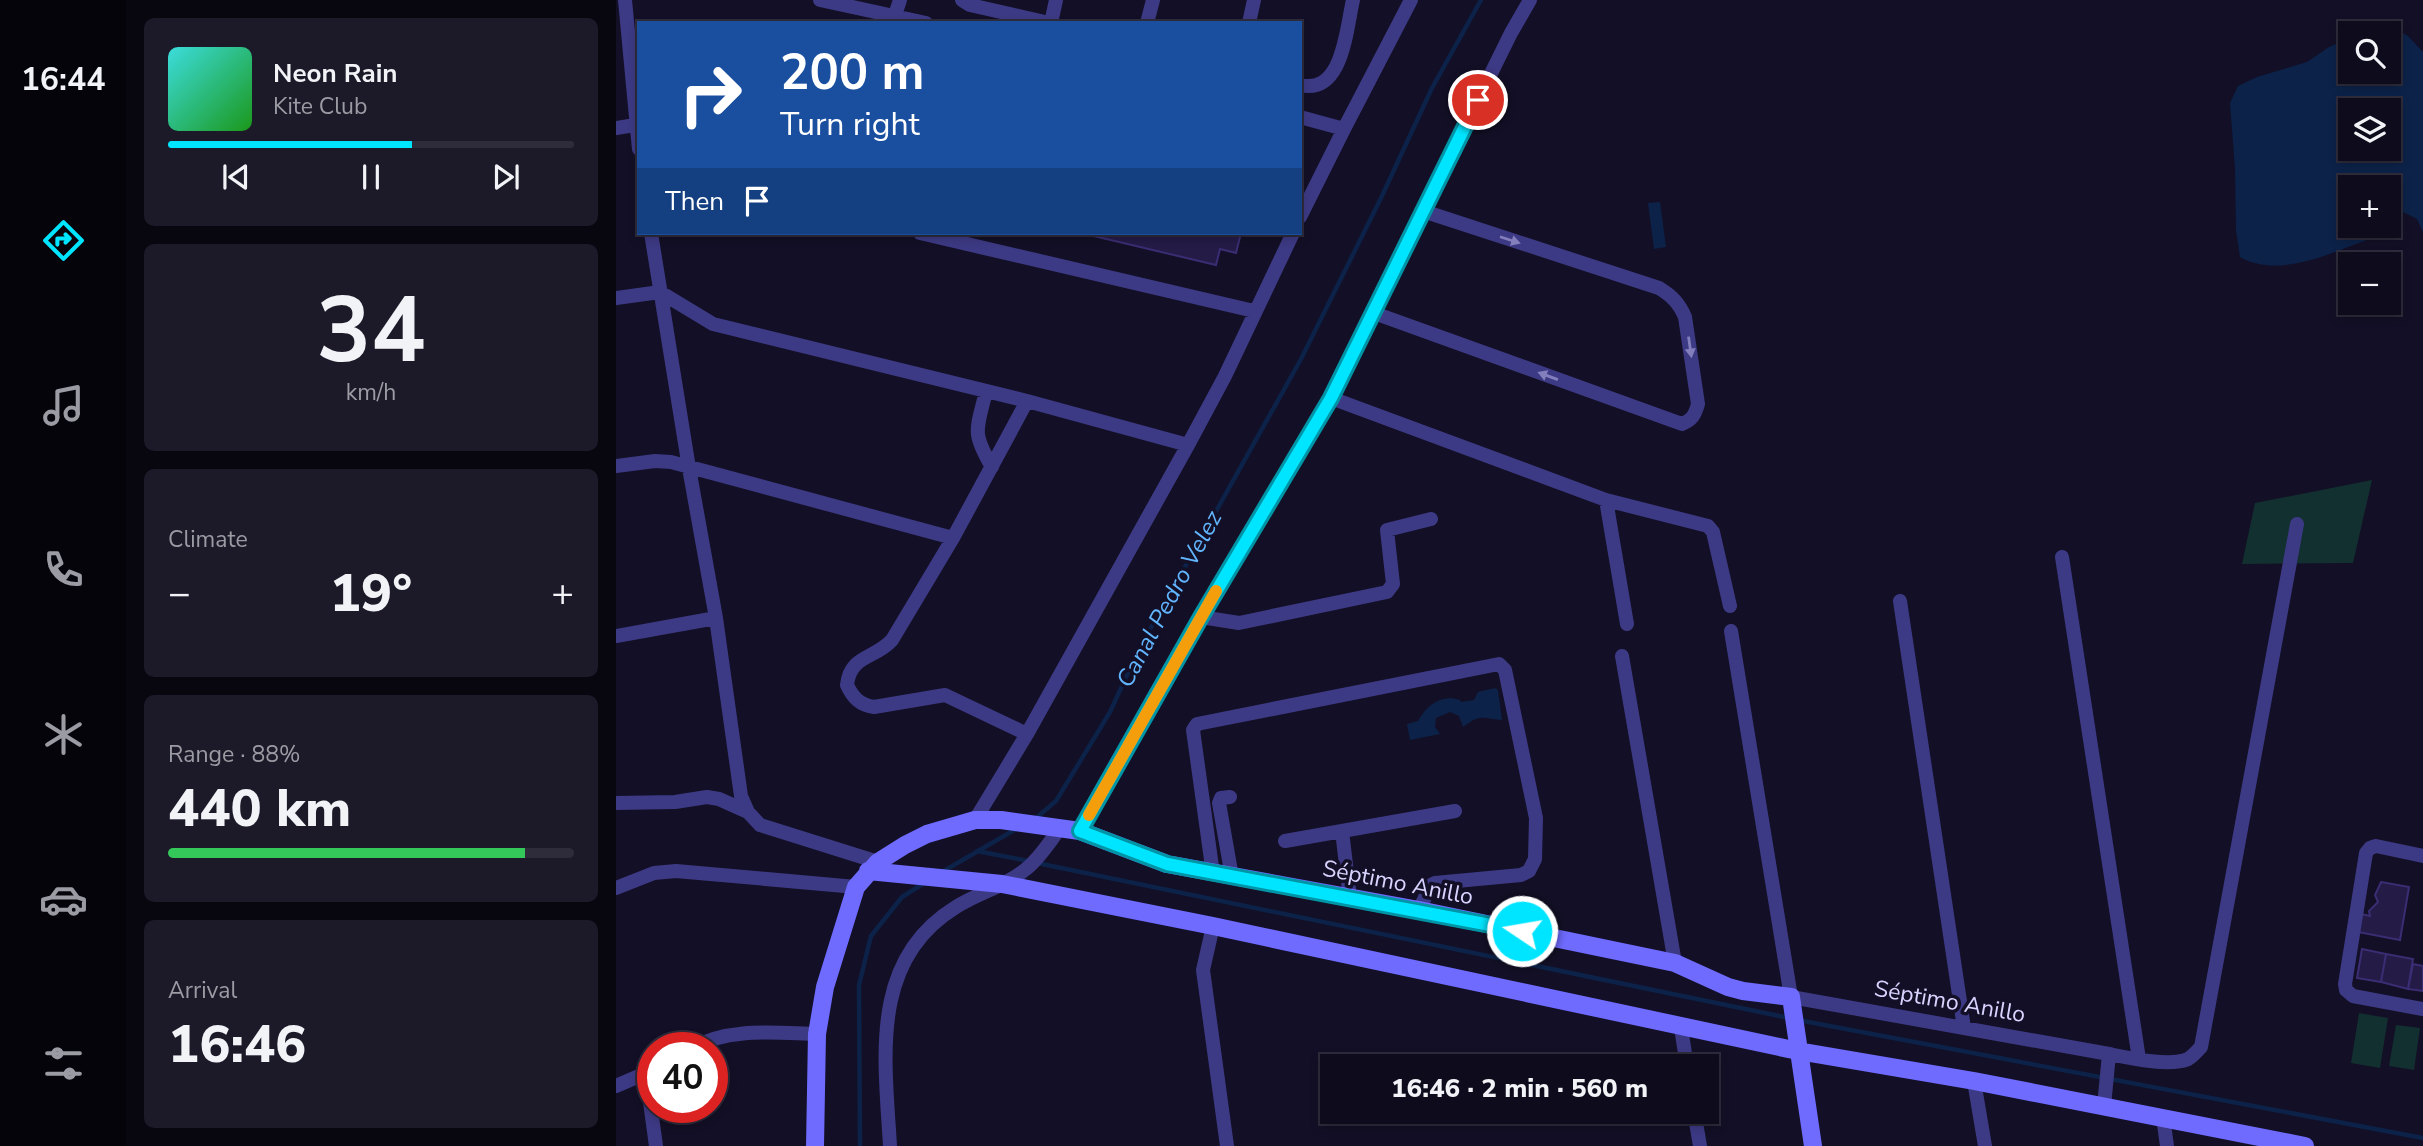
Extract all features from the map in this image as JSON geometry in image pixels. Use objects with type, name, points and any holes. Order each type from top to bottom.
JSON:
[{"type":"street","points":[[625,0],[637,137]]},
{"type":"street","points":[[820,0],[918,21]]},
{"type":"street","points":[[895,15],[900,0]]},
{"type":"street","points":[[962,0],[970,5],[1041,21]]},
{"type":"street","points":[[1051,21],[1056,0]]},
{"type":"street","points":[[1148,21],[1153,0]]},
{"type":"street","points":[[1249,21],[1254,0]]},
{"type":"street","points":[[1302,85],[1320,85],[1333,75],[1353,0]]},
{"type":"street","points":[[1302,214],[1343,129],[1412,0]]},
{"type":"street","points":[[1080,831],[1201,617],[1331,398],[1511,33],[1530,0]]},
{"type":"street","points":[[1302,118],[1343,129]]},
{"type":"street","points":[[616,128],[635,125]]},
{"type":"street","points":[[1374,313],[1682,424],[1695,415],[1698,404],[1685,317],[1680,305],[1671,295],[1659,288],[1423,211]]},
{"type":"street","points":[[651,235],[716,618],[741,796],[748,812],[760,825],[901,874],[1002,884],[1213,926],[1798,1051],[1975,1081],[2105,1098],[2163,1117],[2305,1146]]},
{"type":"street","points":[[929,235],[1254,311]]},
{"type":"street","points":[[975,820],[1027,734],[1188,445],[1225,376],[1292,235]]},
{"type":"street","points":[[616,298],[660,292],[713,324],[1027,401],[1188,445]]},
{"type":"street","points":[[986,391],[976,432],[992,467]]},
{"type":"street","points":[[1331,398],[1606,500],[1711,528],[1730,606]]},
{"type":"street","points":[[1027,401],[953,538],[892,640],[879,652],[856,662],[851,668],[847,685],[856,701],[874,707],[945,695],[1027,734]]},
{"type":"street","points":[[616,467],[656,461],[671,462],[953,538]]},
{"type":"street","points":[[1606,500],[1627,624]]},
{"type":"street","points":[[1201,617],[1239,623],[1387,592],[1393,584],[1387,530],[1431,519]]},
{"type":"street","name":"Séptimo Anillo","points":[[873,866],[927,834],[975,820],[1002,820],[1057,827],[1080,831],[1167,864],[1419,910],[1675,963],[1743,992],[1791,997],[2139,1059],[2180,1061],[2191,1058],[2201,1047],[2297,524]]},
{"type":"street","points":[[2062,557],[2139,1059]]},
{"type":"street","points":[[1900,601],[1964,1028]]},
{"type":"street","points":[[616,636],[716,618]]},
{"type":"street","points":[[1731,631],[1813,1146]]},
{"type":"street","points":[[1622,656],[1675,963]]},
{"type":"street","points":[[1213,874],[1193,730],[1197,724],[1499,664],[1505,670],[1536,818],[1535,859],[1529,871],[1521,875],[1435,883],[1431,885],[1419,910]]},
{"type":"street","points":[[616,803],[675,802],[707,797],[719,799],[748,812]]},
{"type":"street","points":[[1230,797],[1221,799],[1219,803],[1232,877]]},
{"type":"street","points":[[1285,841],[1455,811]]},
{"type":"street","points":[[890,1146],[885,1051],[887,1016],[893,986],[904,960],[936,919],[1027,869],[1044,849],[1057,827]]},
{"type":"street","points":[[1342,831],[1350,898]]},
{"type":"street","points":[[2423,856],[2375,846],[2365,852],[2344,984],[2353,996],[2423,1009]]},
{"type":"street","points":[[815,1146],[817,1034],[825,987],[856,887],[873,866]]},
{"type":"street","points":[[616,888],[654,873],[676,871],[856,887]]},
{"type":"street","points":[[1213,926],[1203,970],[1227,1146]]},
{"type":"street","points":[[1681,1028],[1685,1054]]},
{"type":"street","points":[[728,1035],[817,1034]]},
{"type":"street","points":[[2105,1098],[2109,1054]]},
{"type":"street","points":[[616,1086],[637,1077]]},
{"type":"street","points":[[1975,1081],[1985,1146]]},
{"type":"street","points":[[2163,1117],[2167,1146]]},
{"type":"street","points":[[653,1123],[656,1146]]},
{"type":"street","points":[[1696,1124],[1700,1146]]},
{"type":"green space","points":[[2372,480],[2353,563],[2242,564],[2255,503]]},
{"type":"green space","points":[[2359,1013],[2388,1018],[2380,1068],[2351,1063]]},
{"type":"green space","points":[[2396,1025],[2420,1028],[2414,1070],[2389,1066]]},
{"type":"water","points":[[2401,32],[2423,52],[2423,232],[2417,219],[2401,211],[2401,175],[2338,175],[2338,238],[2372,238],[2325,256],[2290,264],[2273,266],[2240,257],[2236,231],[2230,103],[2238,86],[2257,77],[2307,62],[2338,43],[2338,84],[2401,84]]},
{"type":"water","points":[[1660,202],[1666,247],[1654,249],[1648,203]]},
{"type":"water","points":[[1495,688],[1498,690],[1502,720],[1478,718],[1463,727],[1459,716],[1450,712],[1436,718],[1435,727],[1440,734],[1410,740],[1407,724],[1418,721],[1435,702],[1447,698],[1461,702],[1474,700],[1478,692]]},
{"type":"building","points":[[1089,235],[1240,235],[1236,253],[1220,249],[1216,265]]},
{"type":"building","points":[[2381,882],[2409,887],[2400,940],[2358,932],[2361,914],[2370,916],[2369,911],[2378,902],[2375,895]]},
{"type":"building","points":[[2362,949],[2386,954],[2381,982],[2357,978]]},
{"type":"building","points":[[2386,954],[2413,959],[2408,989],[2381,982]]},
{"type":"building","points":[[2413,964],[2423,966],[2423,991],[2408,989]]},
{"type":"waterway","name":"Canal Pedro Velez","points":[[1036,818],[1056,801],[1110,712],[1138,651],[1301,359],[1432,88],[1481,0]]},
{"type":"waterway","name":"Canal Pedro Velez","points":[[942,872],[1016,829]]},
{"type":"waterway","points":[[977,851],[1028,861]]},
{"type":"waterway","points":[[1037,863],[1789,1018]]},
{"type":"waterway","name":"Canal Pedro Velez","points":[[860,1146],[859,985],[871,936],[902,897],[926,882]]},
{"type":"waterway","points":[[1798,1020],[2423,1138]]},
{"type":"slow traffic","points":[[1089,815],[1216,591]]},
{"type":"route","points":[[1478,100],[1331,398],[1201,617],[1080,831],[1167,864],[1522,931]]}]
